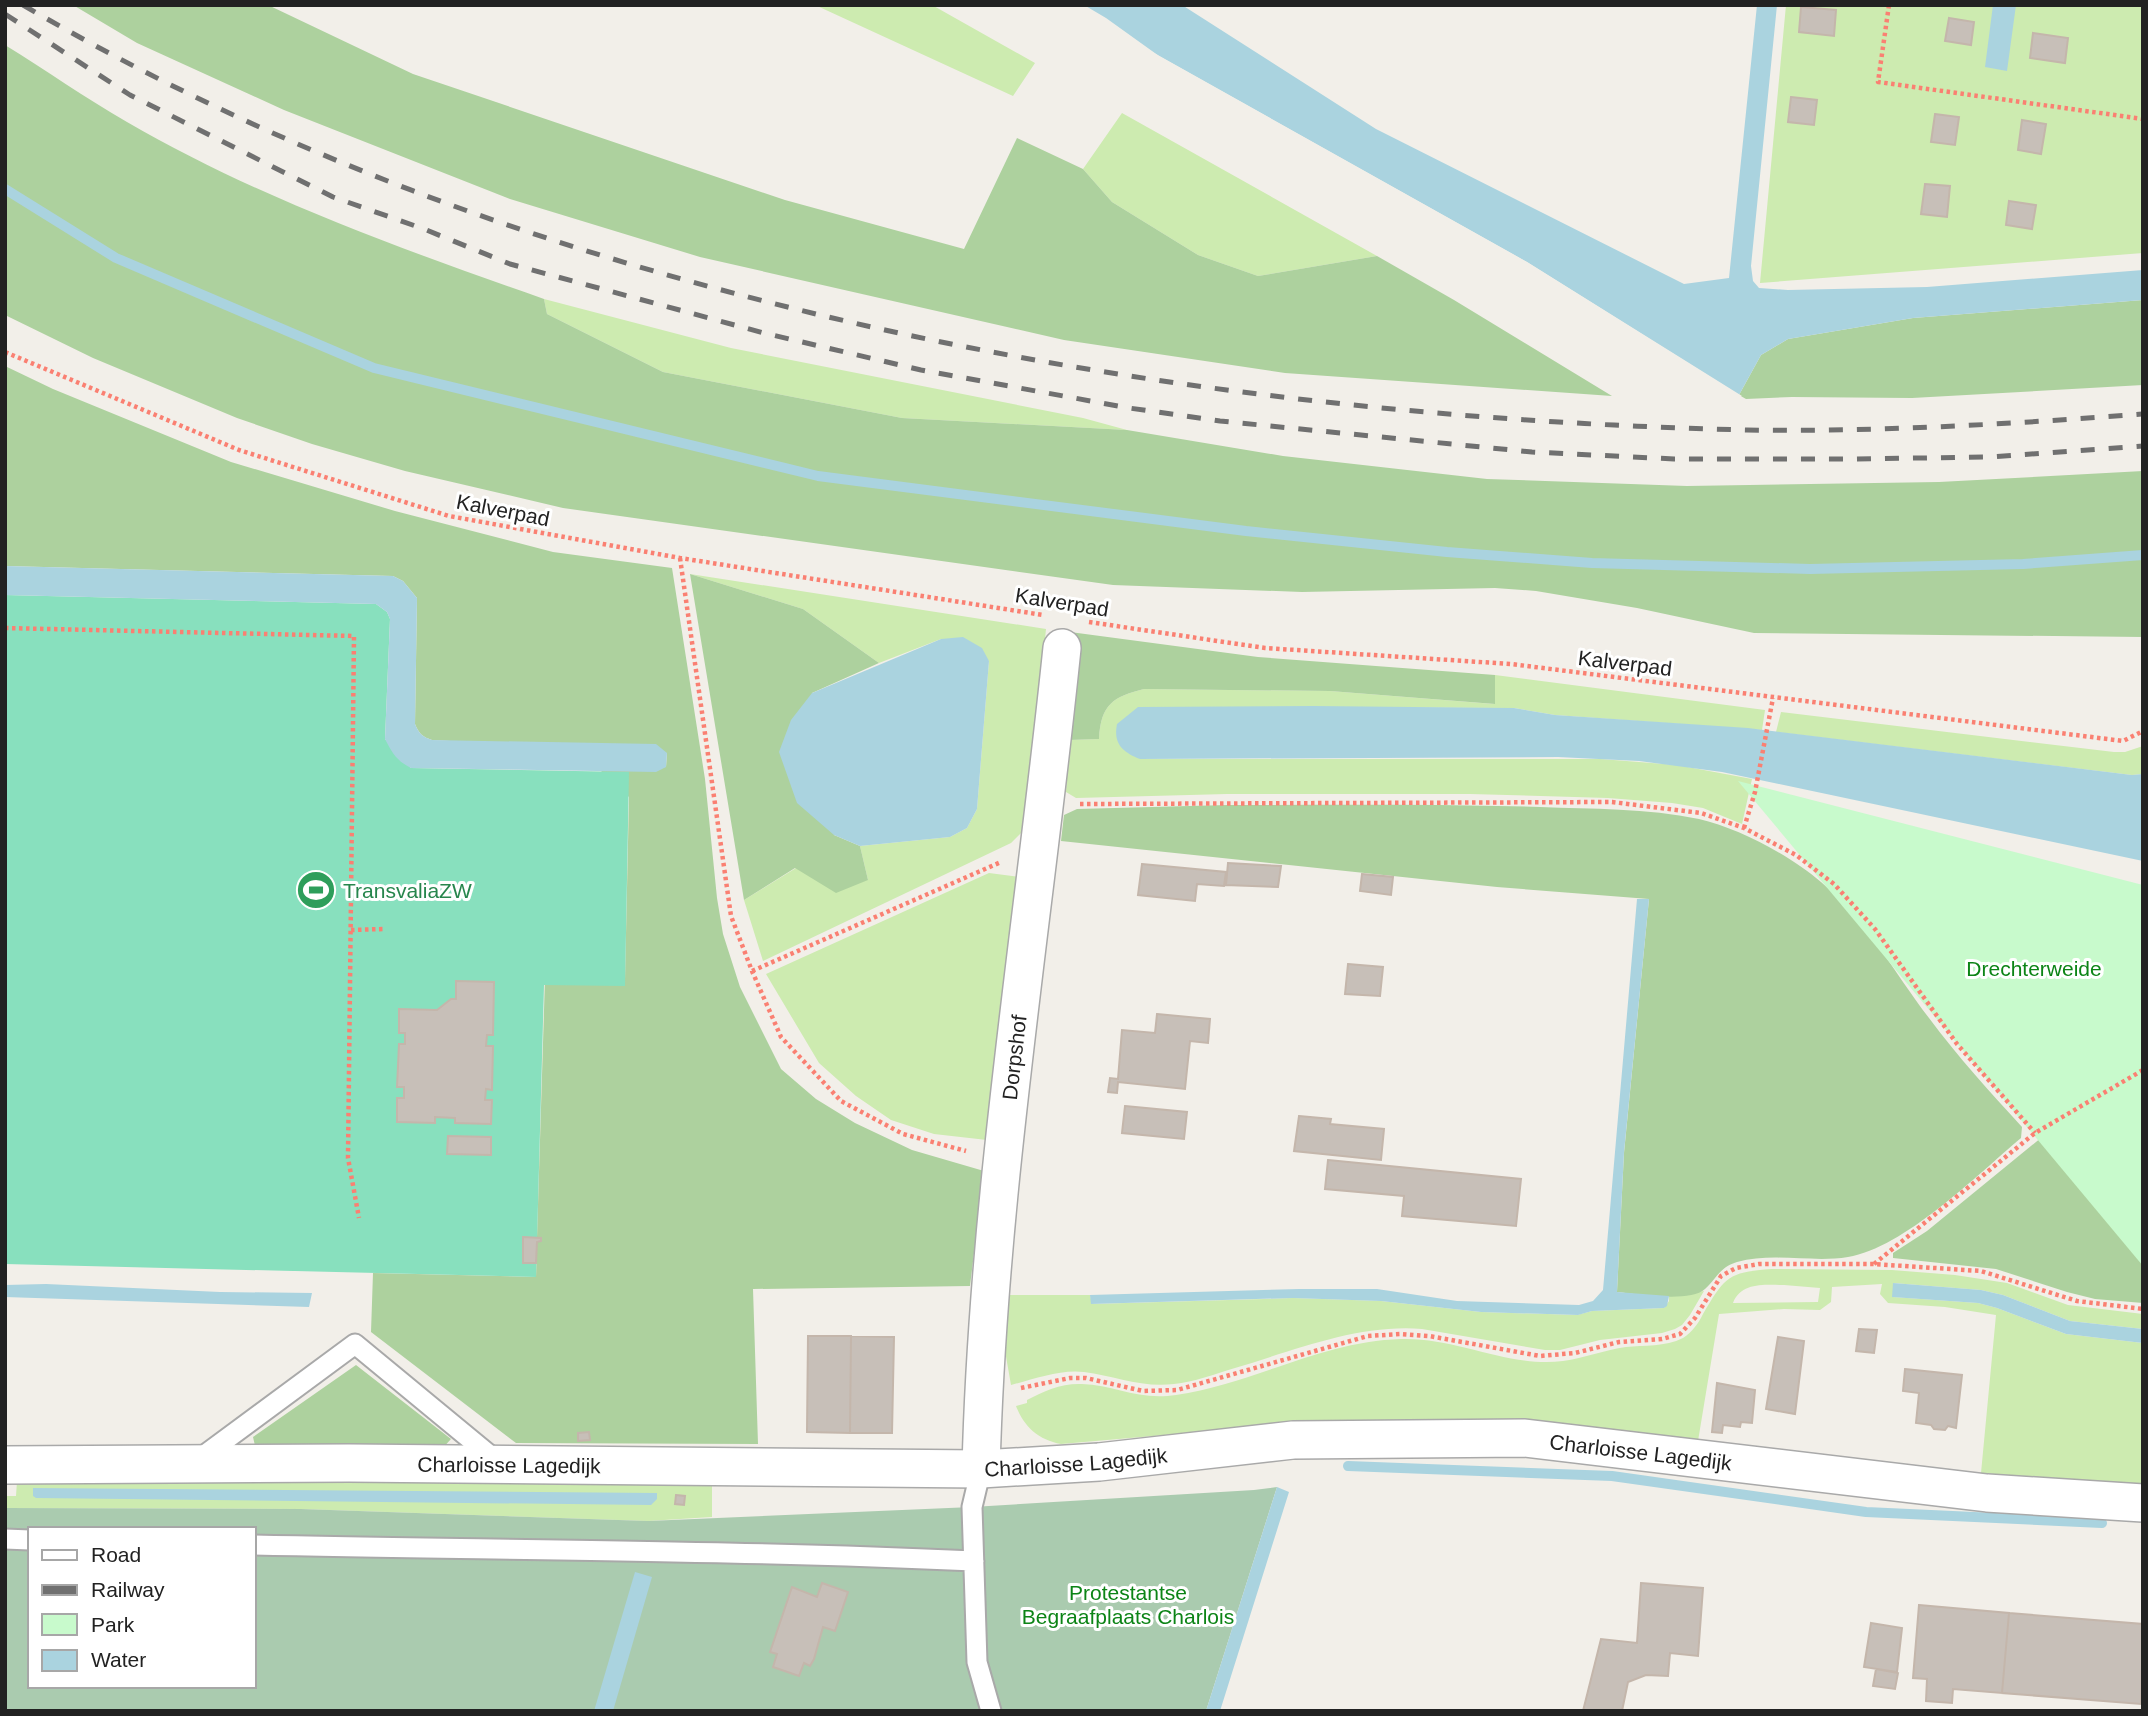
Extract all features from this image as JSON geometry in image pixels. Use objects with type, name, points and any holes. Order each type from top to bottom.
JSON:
[{"type":"street","name":"Dorpshof","points":[[981,1469],[983,1396],[1003,1161],[1065,629]]},
{"type":"street","name":"Charloisse Lagedijk","points":[[5,1465],[501,1464],[981,1469],[1099,1462],[1293,1440],[1525,1438],[1987,1493],[2143,1503]]},
{"type":"lane","points":[[192,1465],[355,1344],[501,1464]]},
{"type":"lane","points":[[981,1469],[972,1507],[977,1662],[991,1711]]},
{"type":"lane","points":[[5,1539],[28,1540]]},
{"type":"lane","points":[[256,1545],[458,1550],[653,1550],[974,1561]]},
{"type":"path","points":[[1889,5],[1878,82],[2143,119]]},
{"type":"path","name":"Kalverpad","points":[[5,352],[239,450],[449,516],[1065,629],[1265,648],[1511,664],[2123,741],[2143,731]]},
{"type":"path","points":[[680,558],[731,916],[781,1037],[841,1101],[903,1133],[1003,1161]]},
{"type":"path","points":[[5,628],[354,636],[348,1158],[359,1217]]},
{"type":"path","points":[[1744,828],[1755,792],[1773,698]]},
{"type":"path","points":[[1046,804],[1612,802],[1701,813],[1744,828],[1797,855],[1834,884],[1875,929],[1957,1044],[2035,1133]]},
{"type":"path","points":[[752,971],[1040,845]]},
{"type":"path","points":[[351,930],[384,929]]},
{"type":"path","points":[[1873,1264],[2035,1133],[2143,1070]]},
{"type":"path","points":[[983,1396],[1070,1378],[1086,1378],[1143,1391],[1177,1390],[1368,1336],[1429,1336],[1540,1356],[1576,1353],[1619,1342],[1662,1339],[1680,1334],[1695,1318],[1721,1276],[1736,1268],[1759,1264],[1873,1264],[1981,1271],[2077,1301],[2143,1309]]},
{"type":"green space","points":[[73,5],[268,5],[413,74],[785,200],[964,249],[1017,138],[1083,169],[1112,202],[1198,255],[1258,276],[1377,256],[1612,396],[1285,373],[1064,340],[700,257],[510,199],[284,110],[137,43]]},
{"type":"green space","points":[[815,5],[932,5],[1035,63],[1013,96]]},
{"type":"green space","points":[[1786,5],[2143,5],[2143,253],[1760,283]]},
{"type":"green space","points":[[5,45],[127,122],[227,175],[384,241],[544,299],[547,314],[663,372],[902,418],[1127,430],[1283,456],[1487,479],[1687,486],[1939,482],[2143,471],[2143,637],[1754,633],[1637,608],[1536,591],[1495,588],[1302,592],[1113,585],[563,508],[405,471],[312,444],[237,418],[93,358],[5,315]]},
{"type":"green space","points":[[1122,113],[1377,256],[1258,276],[1198,255],[1112,202],[1083,169]]},
{"type":"green space","points":[[544,299],[731,348],[1083,418],[1127,430],[902,418],[663,372],[547,314]]},
{"type":"green space","points":[[2143,300],[2143,385],[1912,398],[1746,399],[1739,395],[1761,355],[1788,339],[1913,318]]},
{"type":"green space","points":[[5,366],[53,389],[231,462],[395,511],[553,552],[672,568],[705,779],[717,898],[723,934],[740,987],[781,1069],[816,1099],[855,1123],[912,1150],[984,1171],[970,1286],[753,1289],[758,1444],[516,1443],[371,1332],[373,1273],[536,1277],[537,1242],[541,1241],[537,1237],[545,978],[625,979],[629,797],[601,771],[666,767],[667,753],[432,740],[424,736],[415,724],[417,598],[403,581],[393,576],[5,566]]},
{"type":"green space","points":[[690,574],[1046,629],[1026,828],[1011,843],[763,961],[744,900],[796,868],[868,880],[860,846],[950,837],[967,828],[977,809],[989,661],[941,639],[879,663],[803,609]]},
{"type":"green space","points":[[690,574],[803,609],[879,663],[812,693],[834,835],[860,846],[868,880],[836,893],[795,868],[744,900]]},
{"type":"green space","name":"TransvaliaZW","points":[[5,595],[376,604],[387,612],[390,619],[385,739],[411,768],[629,772],[625,986],[544,985],[536,1277],[5,1264]]},
{"type":"green space","points":[[1070,632],[1258,657],[1495,675],[1495,704],[1330,691],[1144,689],[1124,695],[1111,704],[1103,718],[1099,739],[1069,740]]},
{"type":"green space","points":[[1495,675],[1765,710],[1762,730],[1555,715],[1514,708],[1139,707],[1141,759],[1601,759],[1677,765],[1752,779],[1742,824],[1703,808],[1608,798],[1470,794],[1227,794],[1076,798],[1066,792],[1069,740],[1099,739],[1103,718],[1111,704],[1124,695],[1144,689],[1330,691],[1494,704]]},
{"type":"green space","points":[[1781,712],[2114,752],[2125,752],[2143,746],[2143,774],[2132,775],[1776,732]]},
{"type":"green space","name":"Drechterweide","points":[[1738,781],[2143,885],[2143,1266]]},
{"type":"green space","points":[[1227,805],[1462,805],[1620,810],[1679,815],[1730,829],[1794,862],[1837,897],[1866,930],[1951,1047],[2022,1127],[2021,1138],[1939,1208],[1892,1240],[1870,1251],[1834,1259],[1764,1258],[1737,1262],[1723,1270],[1705,1289],[1688,1296],[1617,1292],[1624,1153],[1649,899],[1497,887],[1061,841],[1064,815],[1077,809]]},
{"type":"green space","points":[[989,873],[1020,877],[987,1140],[934,1134],[891,1120],[856,1096],[819,1063],[766,974]]},
{"type":"green space","points":[[2143,1075],[2143,1303],[2095,1299],[1996,1269],[1893,1258],[1893,1253],[1927,1231],[2047,1133]]},
{"type":"green space","points":[[1772,1269],[1892,1270],[1955,1275],[2007,1283],[2068,1305],[2143,1314],[2143,1329],[2070,1321],[2003,1295],[1981,1290],[1893,1283],[1893,1297],[1978,1303],[2066,1334],[2143,1343],[2143,1486],[1981,1473],[1996,1315],[1945,1307],[1888,1303],[1880,1294],[1882,1284],[1832,1287],[1831,1302],[1820,1310],[1784,1309],[1719,1314],[1698,1441],[1245,1428],[1061,1444],[1033,1431],[1016,1406],[1060,1386],[1075,1384],[1150,1396],[1176,1395],[1232,1382],[1344,1347],[1401,1339],[1442,1343],[1503,1357],[1543,1362],[1571,1360],[1626,1347],[1662,1344],[1676,1341],[1689,1333],[1729,1279],[1746,1272]],"holes":[[[1754,1286],[1820,1288],[1818,1302],[1733,1303],[1742,1291]]]},
{"type":"green space","points":[[1704,1291],[1682,1325],[1662,1333],[1600,1340],[1560,1350],[1545,1350],[1422,1329],[1374,1330],[1304,1346],[1205,1378],[1162,1385],[1075,1371],[1011,1385],[1004,1345],[1005,1295],[1090,1295],[1092,1304],[1293,1298],[1381,1301],[1481,1312],[1577,1315],[1592,1311],[1664,1308],[1669,1296]]},
{"type":"green space","points":[[356,1365],[451,1439],[440,1451],[256,1450],[253,1437]]},
{"type":"green space","points":[[535,1479],[712,1485],[712,1517],[648,1521],[301,1509],[5,1508],[5,1496],[16,1496],[17,1481]]},
{"type":"green space","name":"Protestantse Begraafplaats Charlois","points":[[1277,1487],[1206,1711],[5,1711],[5,1508],[301,1509],[648,1521],[972,1507]]},
{"type":"water","points":[[1084,5],[1182,5],[1376,129],[1684,284],[1729,278],[1757,5],[1777,5],[1751,266],[1753,281],[1759,288],[1788,290],[1927,287],[2143,270],[2143,300],[1913,318],[1788,339],[1761,355],[1739,395],[1527,262],[1159,56]]},
{"type":"water","points":[[1993,5],[2016,5],[2007,71],[1985,67]]},
{"type":"water","points":[[5,566],[393,576],[403,581],[417,598],[415,724],[424,736],[432,740],[656,744],[667,753],[666,767],[656,772],[411,768],[395,756],[385,739],[390,619],[387,612],[376,604],[5,595]]},
{"type":"water","points":[[963,637],[982,648],[989,661],[977,809],[967,828],[950,837],[860,846],[834,835],[797,803],[779,752],[791,720],[812,693],[941,639]]},
{"type":"water","points":[[1138,707],[1514,708],[1555,715],[1748,728],[2132,775],[2143,774],[2143,861],[1722,772],[1639,761],[1558,757],[1140,759],[1124,750],[1118,742],[1116,731],[1117,724]]},
{"type":"water","points":[[1637,899],[1649,899],[1624,1152],[1617,1292],[1669,1296],[1667,1306],[1592,1311],[1578,1315],[1481,1312],[1381,1301],[1293,1298],[1091,1304],[1090,1295],[1299,1289],[1377,1289],[1457,1301],[1579,1305],[1593,1301],[1603,1290]]},
{"type":"water","points":[[1893,1283],[1981,1290],[2003,1295],[2070,1321],[2143,1329],[2143,1343],[2066,1334],[1978,1303],[1892,1297]]},
{"type":"water","points":[[46,1284],[220,1292],[312,1293],[309,1307],[5,1297],[5,1285]]},
{"type":"water","points":[[1277,1487],[1289,1492],[1220,1711],[1206,1711]]},
{"type":"water","points":[[33,1488],[657,1493],[657,1499],[651,1505],[36,1498],[33,1496]]},
{"type":"water","points":[[635,1572],[652,1577],[613,1711],[594,1711]]},
{"type":"pier","points":[[1131,40],[1527,262],[1742,396],[1737,398],[1525,265],[1157,59]]},
{"type":"building","points":[[1801,7],[1836,10],[1834,36],[1799,32]]},
{"type":"building","points":[[1949,18],[1974,22],[1971,45],[1945,41]]},
{"type":"building","points":[[2033,33],[2068,38],[2065,63],[2030,58]]},
{"type":"building","points":[[1791,97],[1817,100],[1814,125],[1788,122]]},
{"type":"building","points":[[1935,114],[1959,117],[1955,145],[1931,142]]},
{"type":"building","points":[[2022,120],[2046,124],[2041,154],[2018,150]]},
{"type":"building","points":[[1925,184],[1950,186],[1947,217],[1921,214]]},
{"type":"building","points":[[2009,201],[2036,205],[2032,229],[2006,225]]},
{"type":"building","points":[[1228,863],[1281,866],[1278,887],[1226,885]]},
{"type":"building","points":[[1142,864],[1226,872],[1224,886],[1197,884],[1195,901],[1138,895]]},
{"type":"building","points":[[1362,874],[1393,877],[1391,895],[1360,891]]},
{"type":"building","points":[[1348,964],[1383,967],[1380,996],[1345,994]]},
{"type":"building","points":[[456,981],[494,982],[493,1035],[487,1035],[486,1046],[493,1046],[492,1090],[486,1089],[485,1100],[492,1100],[491,1124],[455,1123],[455,1118],[435,1117],[435,1123],[397,1122],[397,1098],[404,1098],[404,1087],[397,1087],[399,1044],[405,1044],[405,1033],[399,1033],[399,1009],[437,1010],[451,999],[456,999]]},
{"type":"building","points":[[1157,1014],[1210,1019],[1208,1043],[1190,1041],[1185,1089],[1118,1082],[1117,1093],[1108,1092],[1110,1078],[1118,1079],[1122,1030],[1155,1033]]},
{"type":"building","points":[[1125,1106],[1187,1112],[1184,1139],[1122,1133]]},
{"type":"building","points":[[1299,1116],[1331,1119],[1330,1124],[1384,1129],[1381,1160],[1294,1151]]},
{"type":"building","points":[[448,1136],[491,1137],[491,1155],[447,1154]]},
{"type":"building","points":[[1328,1160],[1521,1179],[1516,1226],[1402,1216],[1404,1196],[1325,1189]]},
{"type":"building","points":[[523,1237],[541,1238],[541,1241],[537,1242],[536,1263],[523,1263]]},
{"type":"building","points":[[1859,1329],[1877,1330],[1874,1353],[1856,1351]]},
{"type":"building","points":[[808,1336],[851,1336],[850,1433],[807,1432]]},
{"type":"building","points":[[851,1336],[894,1337],[892,1433],[850,1433]]},
{"type":"building","points":[[1778,1337],[1804,1341],[1795,1414],[1766,1409]]},
{"type":"building","points":[[1905,1369],[1962,1375],[1956,1428],[1948,1426],[1945,1430],[1934,1429],[1931,1425],[1916,1423],[1919,1393],[1903,1391]]},
{"type":"building","points":[[1717,1383],[1755,1390],[1752,1423],[1741,1422],[1740,1427],[1723,1425],[1722,1433],[1712,1432]]},
{"type":"building","points":[[589,1432],[590,1440],[578,1441],[578,1433]]},
{"type":"building","points":[[676,1495],[685,1496],[684,1505],[675,1504]]},
{"type":"building","points":[[822,1583],[848,1592],[835,1631],[823,1627],[814,1659],[810,1666],[804,1663],[799,1676],[773,1667],[777,1654],[770,1652],[792,1587],[817,1597]]},
{"type":"building","points":[[1641,1583],[1703,1588],[1698,1656],[1670,1653],[1668,1676],[1646,1675],[1628,1682],[1622,1711],[1583,1711],[1601,1639],[1637,1643]]},
{"type":"building","points":[[1919,1605],[2009,1613],[2002,1693],[1953,1689],[1952,1703],[1926,1701],[1927,1679],[1913,1678]]},
{"type":"building","points":[[2009,1613],[2143,1624],[2141,1704],[2002,1693]]},
{"type":"building","points":[[1871,1623],[1902,1628],[1897,1672],[1864,1667]]},
{"type":"building","points":[[1876,1669],[1898,1673],[1895,1689],[1873,1686]]},
{"type":"waterway","points":[[5,189],[116,258],[374,368],[818,476],[1246,531],[1447,552],[1592,563],[1810,569],[2023,564],[2143,555]]},
{"type":"waterway","points":[[1348,1466],[1612,1476],[1866,1512],[2102,1523]]},
{"type":"railway","points":[[23,5],[125,62],[229,113],[334,159],[441,201],[549,239],[660,273],[771,303],[991,352],[1098,371],[1313,401],[1421,412],[1638,426],[1846,430],[2143,414]]},
{"type":"railway","points":[[5,14],[130,95],[333,197],[424,229],[510,264],[764,333],[921,370],[1129,408],[1220,421],[1532,452],[1674,459],[1852,459],[1990,457],[2143,446]]},
{"type":"place","name":"TransvaliaZW","points":[[316,890]]}]
